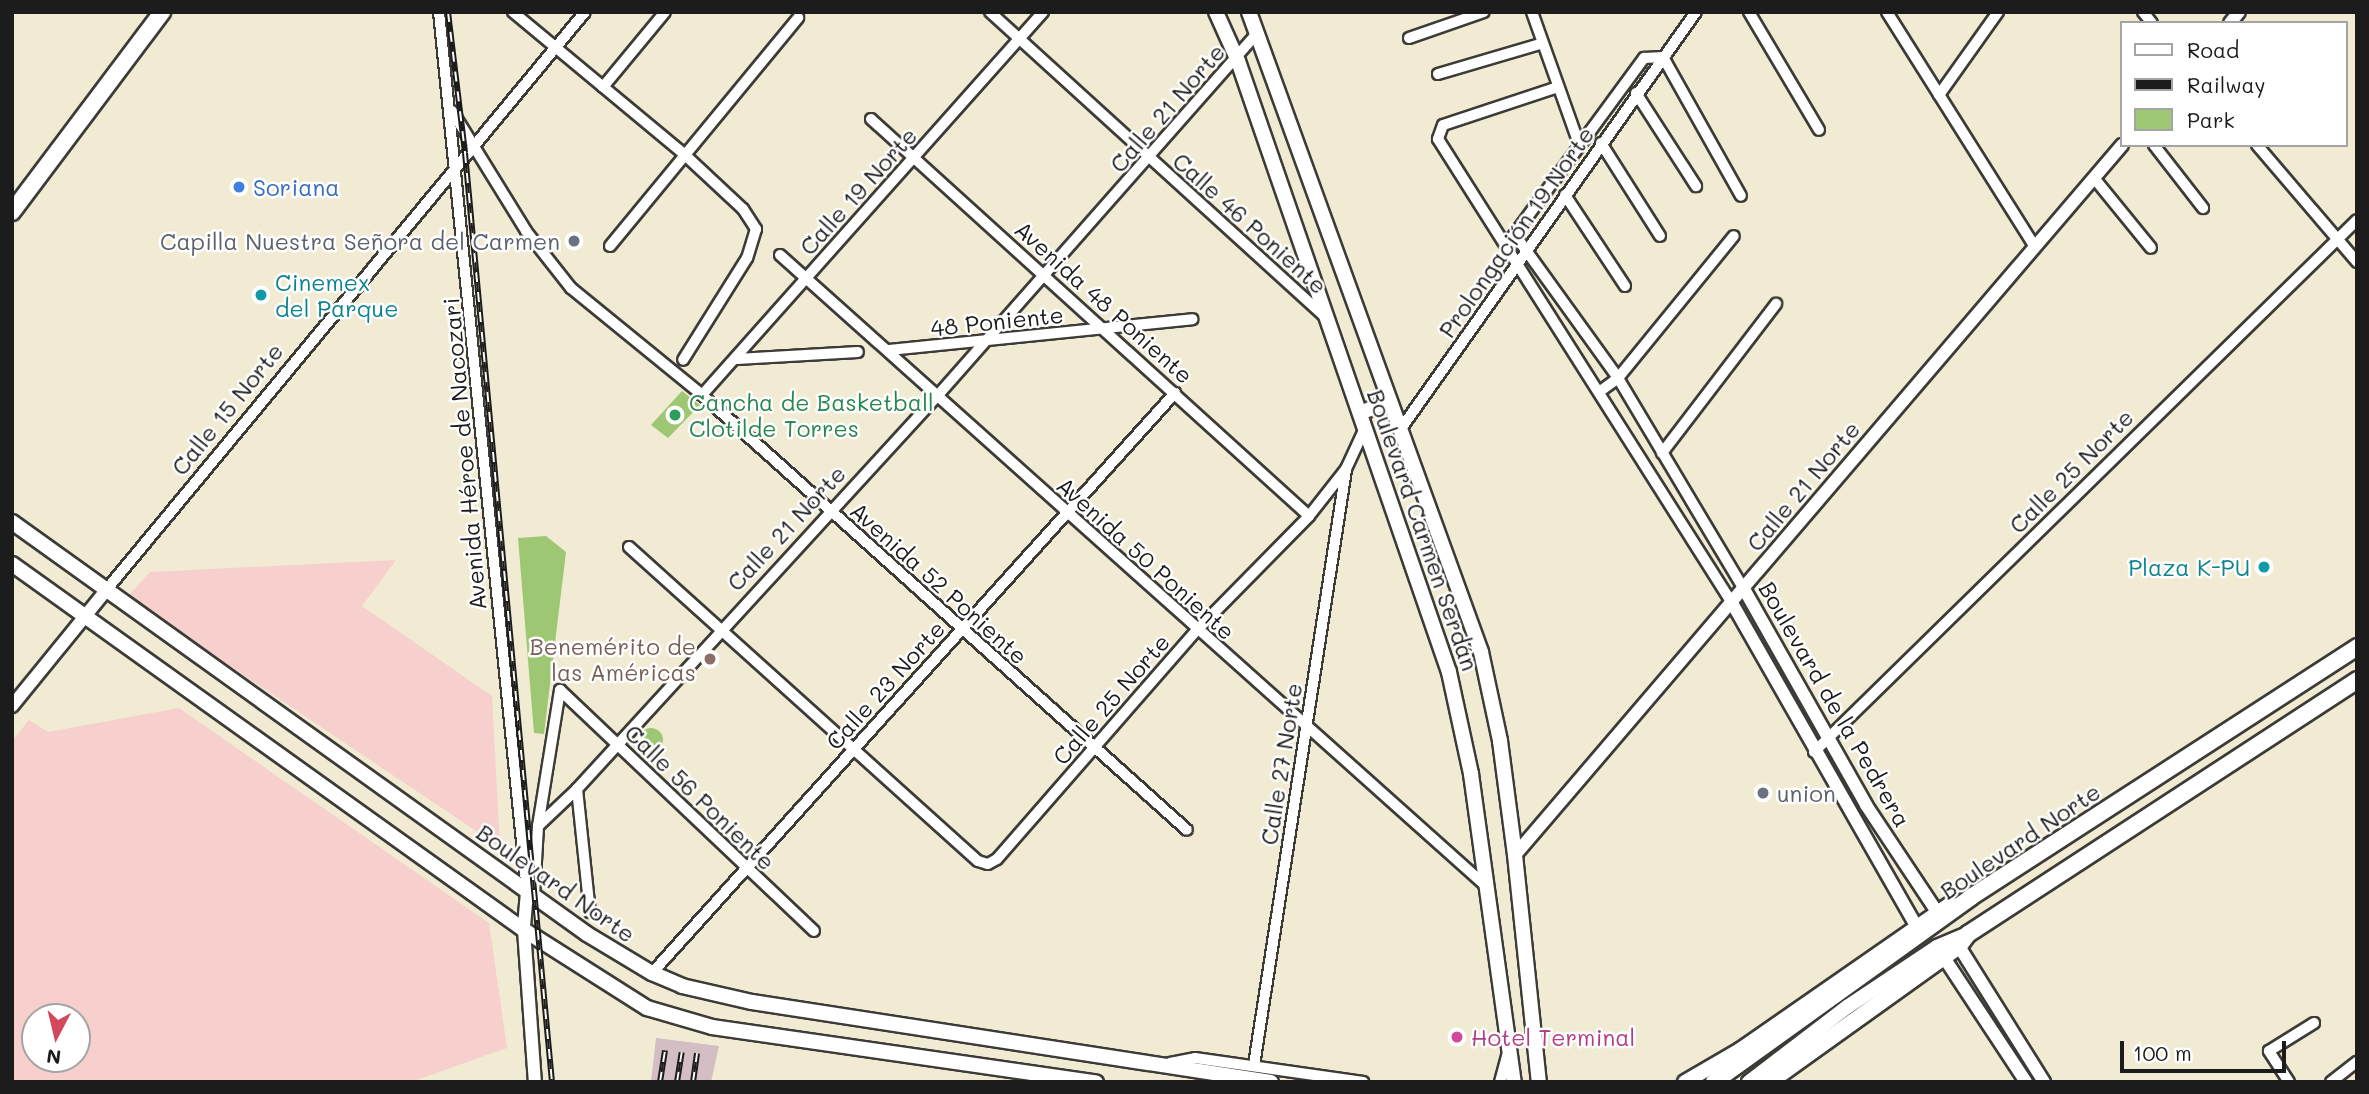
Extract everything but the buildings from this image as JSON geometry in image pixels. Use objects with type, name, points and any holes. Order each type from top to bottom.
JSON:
[{"type":"main road","points":[[12,212],[162,12]]},
{"type":"main road","name":"Boulevard Carmen Serdán","points":[[1216,12],[1238,61],[1449,672],[1488,887],[1514,1082]]},
{"type":"main road","name":"Boulevard Carmen Serdán","points":[[1249,12],[1481,652],[1500,741],[1539,1082]]},
{"type":"main road","points":[[1360,413],[1390,401]]},
{"type":"main road","name":"Boulevard Norte","points":[[12,522],[531,894],[621,957],[652,973],[682,986],[752,1002],[1165,1063],[1271,1082]]},
{"type":"main road","points":[[12,564],[524,930],[626,998],[680,1019],[712,1027],[1096,1082]]},
{"type":"main road","name":"Boulevard Norte","points":[[1714,1082],[1971,897],[2357,647]]},
{"type":"main road","points":[[1749,1082],[1780,1058],[2357,680]]},
{"type":"main road","points":[[1685,1082],[1740,1050],[1916,925],[1959,898],[1971,897]]},
{"type":"main road","points":[[1769,1082],[1941,952]]},
{"type":"street","name":"Avenida Héroe de Nacozari","points":[[439,12],[452,111],[531,894]]},
{"type":"street","points":[[513,12],[685,155],[743,209],[756,229],[755,240],[682,360]]},
{"type":"street","name":"Calle 15 Norte","points":[[12,706],[457,162],[585,12]]},
{"type":"street","points":[[603,87],[666,12]]},
{"type":"street","name":"Calle 46 Poniente","points":[[990,12],[1329,321]]},
{"type":"street","name":"Calle 19 Norte","points":[[702,395],[737,359],[1043,12]]},
{"type":"street","points":[[1409,38],[1484,12]]},
{"type":"street","points":[[1532,12],[1579,144]]},
{"type":"street","name":"Prolongación 19 Norte","points":[[1400,430],[1517,267],[1636,93],[1696,12]]},
{"type":"street","points":[[1749,12],[1819,130]]},
{"type":"street","points":[[1887,12],[2035,247]]},
{"type":"street","points":[[1939,95],[1998,12]]},
{"type":"street","points":[[610,246],[798,18]]},
{"type":"street","name":"Calle 21 Norte","points":[[538,827],[578,789],[939,394],[1238,61],[1257,33]]},
{"type":"street","points":[[1438,74],[1543,43]]},
{"type":"street","points":[[1663,57],[1741,196]]},
{"type":"street","name":"Prolongación 19 Norte","points":[[1504,247],[1644,58],[1663,57]]},
{"type":"street","name":"Boulevard de la Pedrera","points":[[1559,87],[1443,125],[1438,132],[1438,139],[1732,603],[1814,752],[1916,925]]},
{"type":"street","points":[[1636,93],[1696,186]]},
{"type":"street","name":"Avenida 52 Poniente","points":[[452,111],[526,231],[572,288],[702,395],[1187,830]]},
{"type":"street","name":"Avenida 48 Poniente","points":[[871,119],[915,156],[1309,516]]},
{"type":"street","points":[[1601,143],[1660,236]]},
{"type":"street","name":"Calle 21 Norte","points":[[1515,855],[2120,147]]},
{"type":"street","points":[[2156,147],[2203,208]]},
{"type":"street","points":[[2259,147],[2357,262]]},
{"type":"street","points":[[2094,178],[2151,248]]},
{"type":"street","points":[[1565,195],[1625,286]]},
{"type":"street","name":"Calle 25 Norte","points":[[1814,752],[2357,220]]},
{"type":"street","name":"Boulevard de la Pedrera","points":[[1515,235],[1529,249],[1618,378],[1744,589],[1872,816],[1937,912]]},
{"type":"street","points":[[1600,391],[1618,378],[1734,236]]},
{"type":"street","name":"Avenida 50 Poniente","points":[[780,256],[939,394],[1197,630],[1488,887]]},
{"type":"street","points":[[1662,453],[1776,304]]},
{"type":"street","name":"48 Poniente","points":[[889,350],[983,343],[1192,319]]},
{"type":"street","points":[[737,359],[858,352]]},
{"type":"street","name":"Calle 23 Norte","points":[[652,973],[1175,393]]},
{"type":"street","name":"Calle 25 Norte","points":[[855,747],[978,861],[988,863],[1095,747],[1197,630],[1309,516],[1346,469],[1365,428]]},
{"type":"street","name":"Calle 27 Norte","points":[[1254,1065],[1346,469]]},
{"type":"street","points":[[629,547],[855,747]]},
{"type":"street","name":"Calle 56 Poniente","points":[[538,827],[560,690],[814,931]]},
{"type":"street","points":[[578,789],[590,912]]},
{"type":"street","points":[[535,1082],[524,930],[538,827]]},
{"type":"street","points":[[1960,940],[2044,1082]]},
{"type":"street","points":[[1941,952],[2026,1082]]},
{"type":"street","points":[[2289,1082],[2269,1051],[2314,1023]]},
{"type":"street","points":[[1500,1082],[1510,1045]]},
{"type":"street","name":"Boulevard Norte","points":[[1165,1063],[1195,1058],[1363,1082]]},
{"type":"street","points":[[2331,1082],[2357,1062]]},
{"type":"shaded area","points":[[396,560],[362,606],[492,696],[500,847],[127,597],[150,572]]},
{"type":"shaded area","points":[[179,708],[489,923],[507,1048],[411,1082],[12,1082],[12,741],[29,720],[48,732]]},
{"type":"shaded area","points":[[656,1038],[719,1046],[711,1082],[651,1082]]},
{"type":"green space","name":"Cancha de Basketball Clotilde Torres","points":[[682,391],[700,405],[668,438],[651,425]]},
{"type":"green space","points":[[546,536],[566,552],[544,734],[534,733],[518,538]]},
{"type":"green space","points":[[646,728],[656,728],[663,735],[663,745],[656,752],[646,752],[639,745],[639,735]]},
{"type":"railway","points":[[448,12],[465,153],[552,1082]]},
{"type":"railway","points":[[660,1082],[665,1050]]},
{"type":"railway","points":[[677,1082],[682,1052]]},
{"type":"railway","points":[[693,1082],[697,1053]]},
{"type":"place","name":"Soriana","points":[[239,187]]},
{"type":"place","name":"Capilla Nuestra Señora del Carmen","points":[[574,241]]},
{"type":"place","name":"Cinemex del Parque","points":[[261,295]]},
{"type":"place","name":"Cancha de Basketball Clotilde Torres","points":[[675,415]]},
{"type":"place","name":"Plaza K-PU","points":[[2264,567]]},
{"type":"place","name":"Benemérito de las Américas","points":[[710,659]]},
{"type":"place","name":"union","points":[[1763,793]]},
{"type":"place","name":"Hotel Terminal","points":[[1457,1037]]}]
